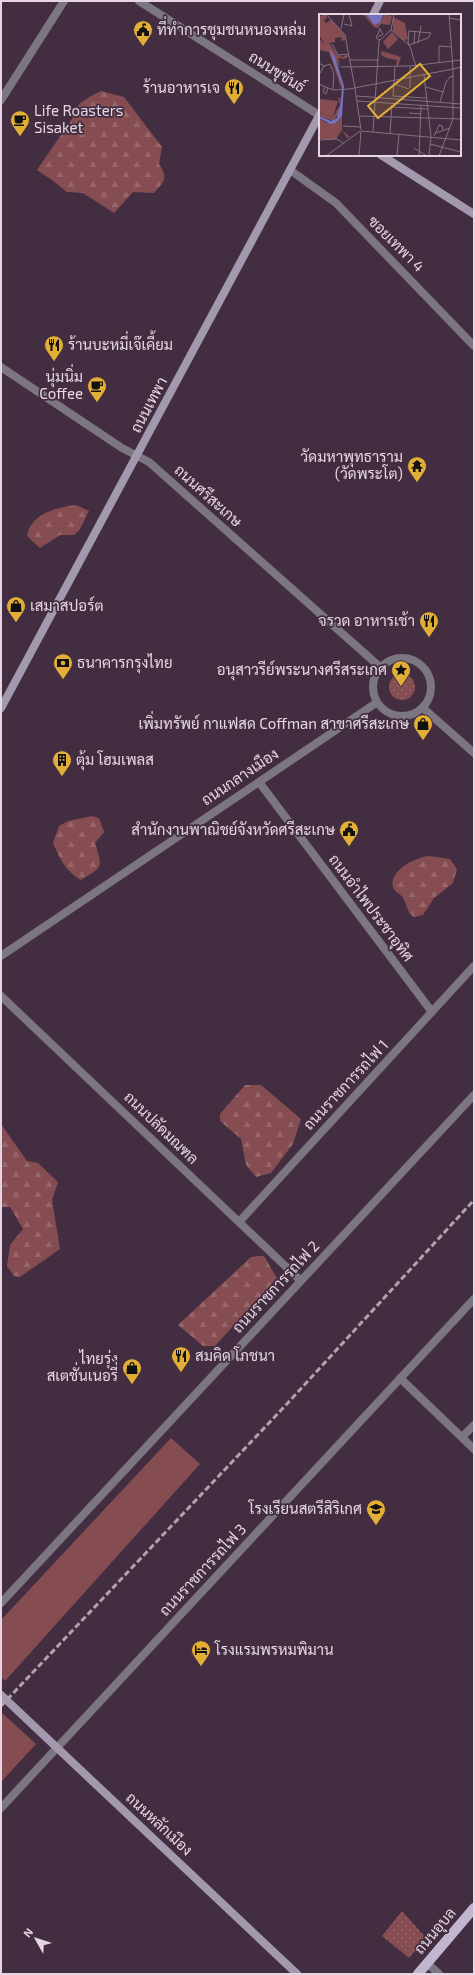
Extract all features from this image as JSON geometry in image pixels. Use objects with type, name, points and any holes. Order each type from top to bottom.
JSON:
[{"type":"main road","points":[[374,14],[380,1]]},
{"type":"main road","name":"ถนนเทพา","points":[[1,708],[319,117]]},
{"type":"main road","points":[[383,156],[474,214]]},
{"type":"main road","name":"ถนนหลักเมือง","points":[[1,1695],[58,1747],[297,1974]]},
{"type":"main road","name":"ถนนอุบล","points":[[418,1974],[474,1908]]},
{"type":"street","points":[[1,100],[64,1]]},
{"type":"street","name":"ถนนขุขันธ์","points":[[139,1],[319,114]]},
{"type":"street","name":"ซอยเทพา 4","points":[[290,170],[336,203],[474,346]]},
{"type":"street","name":"ถนนศรีสะเกษ","points":[[1,367],[122,448],[155,468],[380,667]]},
{"type":"street","points":[[405,658],[418,662],[427,672],[431,681],[431,691],[428,700],[423,708],[412,716],[398,717],[385,713],[376,703],[372,694],[372,684],[375,675],[380,667],[392,659],[405,658]]},
{"type":"street","name":"ถนนกลางเมือง","points":[[1,956],[376,703]]},
{"type":"street","points":[[423,708],[474,753]]},
{"type":"street","name":"ถนนอำไพประชาอุทิศ","points":[[259,782],[432,1012]]},
{"type":"street","name":"ถนนราชการรถไฟ 1","points":[[239,1222],[474,966]]},
{"type":"street","name":"ถนนปลัดมณฑล","points":[[1,996],[301,1281]]},
{"type":"street","name":"ถนนราชการรถไฟ 2","points":[[1,1603],[474,1096]]},
{"type":"street","name":"ถนนราชการรถไฟ 3","points":[[1,1808],[474,1299]]},
{"type":"street","points":[[400,1378],[474,1449]]},
{"type":"street","points":[[462,1437],[474,1425]]},
{"type":"street","points":[[427,1963],[439,1974]]},
{"type":"green space","points":[[101,91],[124,97],[162,147],[159,164],[164,173],[163,183],[154,193],[133,192],[114,213],[83,193],[67,192],[37,170],[72,119],[73,113],[79,105]]},
{"type":"green space","points":[[76,505],[89,511],[80,529],[74,535],[60,535],[40,548],[27,536],[31,525],[41,516],[58,508]]},
{"type":"green space","points":[[402,674],[411,678],[415,687],[411,696],[402,700],[393,696],[389,687],[393,678]]},
{"type":"green space","points":[[92,816],[99,818],[104,832],[95,843],[100,862],[99,866],[94,872],[81,880],[67,869],[53,843],[59,826],[68,821]]},
{"type":"green space","points":[[428,856],[450,859],[457,869],[453,883],[434,898],[423,915],[414,917],[408,911],[402,897],[394,889],[393,881],[395,875],[404,866],[416,859]]},
{"type":"green space","points":[[245,1085],[261,1085],[301,1119],[293,1144],[271,1173],[256,1177],[246,1165],[241,1139],[220,1121],[220,1114]]},
{"type":"green space","points":[[1,1124],[27,1161],[38,1163],[58,1182],[52,1200],[60,1249],[20,1277],[14,1276],[7,1266],[10,1245],[23,1229],[10,1207],[1,1207]]},
{"type":"green space","points":[[264,1256],[277,1278],[215,1346],[203,1346],[178,1325],[251,1257]]},
{"type":"green space","points":[[171,1438],[200,1464],[5,1681],[1,1677],[1,1620]]},
{"type":"green space","points":[[1,1712],[36,1744],[1,1782]]},
{"type":"green space","points":[[402,1911],[426,1938],[409,1958],[382,1936]]},
{"type":"railway","points":[[1,1706],[285,1406],[474,1200]]},
{"type":"place","name":"ที่ทำการชุมชนหนองหล่ม","points":[[143,47]]},
{"type":"place","name":"ร้านอาหารเจ","points":[[234,105]]},
{"type":"place","name":"Life Roasters Sisaket","points":[[20,137]]},
{"type":"place","name":"ร้านบะหมี่เจ๊เคี้ยม","points":[[54,362]]},
{"type":"place","name":"นุ่มนิ่ม Coffee","points":[[97,403]]},
{"type":"place","name":"วัดมหาพุทธาราม (วัดพระโต)","points":[[417,483]]},
{"type":"place","name":"เสมาสปอร์ต","points":[[16,623]]},
{"type":"place","name":"จรวด อาหารเช้า","points":[[429,638]]},
{"type":"place","name":"ธนาคารกรุงไทย","points":[[63,680]]},
{"type":"place","name":"อนุสาวรีย์พระนางศรีสระเกศ","points":[[401,687]]},
{"type":"place","name":"เพิ่มทรัพย์ กาแฟสด Coffman สาขาศรีสะเกษ","points":[[423,741]]},
{"type":"place","name":"ตุ้ม โฮมเพลส","points":[[62,777]]},
{"type":"place","name":"สำนักงานพาณิชย์จังหวัดศรีสะเกษ","points":[[349,847]]},
{"type":"place","name":"สมคิด โภชนา","points":[[181,1373]]},
{"type":"place","name":"ไทยรุ่ง สเตชั่นเนอรี่","points":[[132,1385]]},
{"type":"place","name":"โรงเรียนสตรีสิริเกศ","points":[[376,1526]]},
{"type":"place","name":"โรงแรมพรหมพิมาน","points":[[201,1667]]}]
